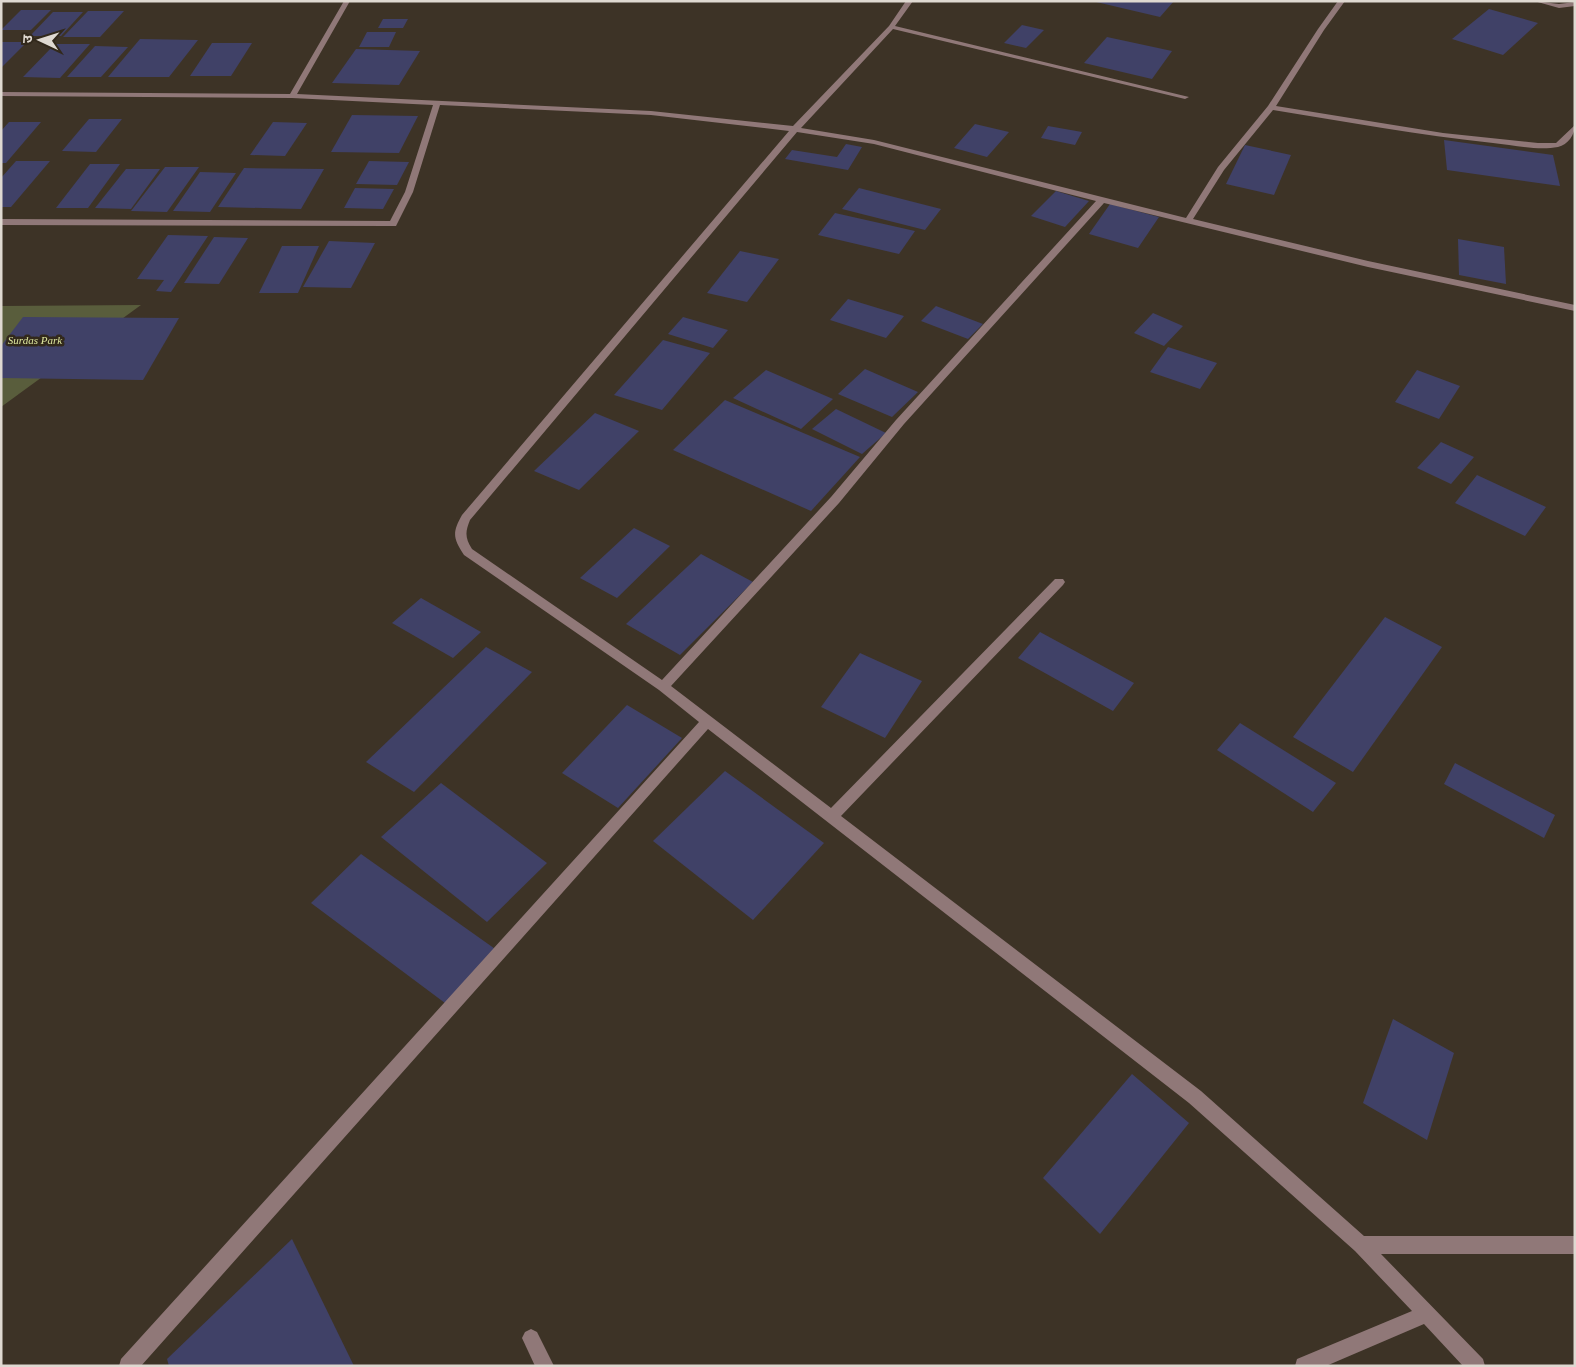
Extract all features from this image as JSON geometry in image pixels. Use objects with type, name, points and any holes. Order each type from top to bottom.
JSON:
[{"type":"street","points":[[292,96],[348,1]]},
{"type":"street","points":[[910,1],[891,27],[795,129],[466,518],[459,529],[460,540],[468,552],[663,687],[1194,1097],[1361,1245],[1476,1366]]},
{"type":"street","points":[[1188,221],[1221,169],[1271,106],[1321,29],[1342,1]]},
{"type":"street","points":[[1537,1],[1559,6],[1575,4]]},
{"type":"street","points":[[891,27],[1185,97]]},
{"type":"street","points":[[1,94],[292,96],[438,102],[652,112],[795,129],[908,150],[1102,200],[1368,264],[1575,308]]},
{"type":"street","points":[[1,222],[393,224],[409,192],[438,102]]},
{"type":"street","points":[[1271,106],[1443,136],[1538,145],[1557,145],[1563,142],[1575,127]]},
{"type":"street","points":[[663,687],[835,500],[900,422],[1102,200]]},
{"type":"street","points":[[832,816],[1059,582]]},
{"type":"street","points":[[128,1366],[707,722]]},
{"type":"street","points":[[1361,1245],[1575,1245]]},
{"type":"street","points":[[1304,1366],[1427,1314]]},
{"type":"street","points":[[531,1338],[545,1366]]},
{"type":"green space","name":"Surdas Park","points":[[141,305],[1,407],[1,306]]},
{"type":"building","points":[[1092,1],[1174,1],[1160,17]]},
{"type":"building","points":[[1489,9],[1538,23],[1503,55],[1452,39]]},
{"type":"building","points":[[21,10],[51,10],[31,30],[1,30]]},
{"type":"building","points":[[88,11],[124,11],[100,37],[63,37]]},
{"type":"building","points":[[53,12],[83,12],[61,36],[30,36]]},
{"type":"building","points":[[383,19],[408,19],[403,28],[378,28]]},
{"type":"building","points":[[1022,25],[1044,30],[1026,48],[1004,43]]},
{"type":"building","points":[[367,32],[396,32],[389,47],[359,47]]},
{"type":"building","points":[[1107,37],[1172,51],[1152,79],[1084,63]]},
{"type":"building","points":[[140,39],[198,40],[169,77],[108,77]]},
{"type":"building","points":[[1,42],[27,42],[1,68]]},
{"type":"building","points":[[212,43],[252,43],[231,76],[190,76]]},
{"type":"building","points":[[55,44],[90,44],[60,78],[23,77]]},
{"type":"building","points":[[95,46],[128,47],[101,77],[67,77]]},
{"type":"building","points":[[356,49],[420,51],[399,85],[332,83]]},
{"type":"building","points":[[352,115],[418,116],[399,153],[331,152]]},
{"type":"building","points":[[89,119],[122,119],[96,152],[62,151]]},
{"type":"building","points":[[9,122],[41,122],[6,163],[1,163],[1,131]]},
{"type":"building","points":[[273,122],[307,123],[285,156],[250,155]]},
{"type":"building","points":[[975,124],[1009,132],[987,157],[954,148]]},
{"type":"building","points":[[1048,126],[1082,132],[1075,145],[1041,138]]},
{"type":"building","points":[[1444,140],[1553,155],[1560,186],[1447,170]]},
{"type":"building","points":[[846,144],[862,147],[848,170],[785,159],[792,150],[837,157]]},
{"type":"building","points":[[1245,145],[1291,155],[1274,195],[1226,184]]},
{"type":"building","points":[[16,161],[50,161],[11,207],[1,207],[1,178]]},
{"type":"building","points":[[369,161],[409,162],[397,185],[356,184]]},
{"type":"building","points":[[90,164],[120,164],[88,208],[56,208]]},
{"type":"building","points":[[165,167],[199,167],[167,212],[131,211]]},
{"type":"building","points":[[244,168],[324,169],[301,209],[218,207]]},
{"type":"building","points":[[126,169],[160,169],[131,209],[95,208]]},
{"type":"building","points":[[200,172],[236,173],[210,212],[173,211]]},
{"type":"building","points":[[355,188],[394,189],[383,209],[344,208]]},
{"type":"building","points":[[859,188],[941,209],[925,230],[842,209]]},
{"type":"building","points":[[1056,191],[1089,201],[1065,227],[1031,216]]},
{"type":"building","points":[[1110,204],[1159,217],[1138,248],[1089,234]]},
{"type":"building","points":[[835,213],[915,231],[899,254],[818,235]]},
{"type":"building","points":[[168,235],[208,236],[171,292],[156,291],[164,280],[137,279]]},
{"type":"building","points":[[214,237],[248,238],[219,284],[184,283]]},
{"type":"building","points":[[1458,239],[1504,247],[1506,284],[1459,275]]},
{"type":"building","points":[[329,241],[375,243],[351,288],[303,287]]},
{"type":"building","points":[[282,246],[319,246],[298,293],[259,293]]},
{"type":"building","points":[[740,251],[779,259],[747,302],[707,293]]},
{"type":"building","points":[[848,299],[904,316],[886,338],[830,320]]},
{"type":"building","points":[[936,306],[983,324],[968,339],[921,321]]},
{"type":"building","points":[[1153,313],[1183,326],[1164,346],[1134,333]]},
{"type":"building","points":[[23,317],[179,318],[143,380],[1,378],[1,346]]},
{"type":"building","points":[[683,317],[728,330],[713,348],[668,334]]},
{"type":"building","points":[[663,340],[710,353],[662,410],[614,395]]},
{"type":"building","points":[[1168,347],[1217,363],[1200,389],[1150,372]]},
{"type":"building","points":[[865,369],[918,392],[892,417],[838,394]]},
{"type":"building","points":[[766,370],[833,399],[801,429],[733,398]]},
{"type":"building","points":[[1417,370],[1460,386],[1439,419],[1395,402]]},
{"type":"building","points":[[725,400],[860,457],[811,511],[673,450]]},
{"type":"building","points":[[836,409],[886,433],[862,454],[812,429]]},
{"type":"building","points":[[595,413],[639,431],[579,490],[534,471]]},
{"type":"building","points":[[1441,442],[1474,457],[1451,484],[1417,468]]},
{"type":"building","points":[[1477,475],[1546,507],[1525,536],[1455,503]]},
{"type":"building","points":[[634,528],[670,546],[617,598],[580,578]]},
{"type":"building","points":[[701,554],[753,582],[680,655],[626,624]]},
{"type":"building","points":[[421,598],[481,632],[453,658],[392,623]]},
{"type":"building","points":[[1385,617],[1442,647],[1353,772],[1293,737]]},
{"type":"building","points":[[1040,632],[1134,683],[1113,711],[1018,658]]},
{"type":"building","points":[[486,647],[532,672],[414,792],[366,762]]},
{"type":"building","points":[[860,653],[922,681],[885,738],[821,707]]},
{"type":"building","points":[[627,705],[682,738],[618,808],[562,773]]},
{"type":"building","points":[[1240,723],[1336,783],[1313,812],[1217,750]]},
{"type":"building","points":[[1455,763],[1555,815],[1544,838],[1444,784]]},
{"type":"building","points":[[725,771],[824,843],[753,920],[653,841]]},
{"type":"building","points":[[441,783],[547,863],[487,922],[381,837]]},
{"type":"building","points":[[361,854],[498,951],[449,1006],[311,903]]},
{"type":"building","points":[[1393,1019],[1454,1053],[1427,1140],[1363,1103]]},
{"type":"building","points":[[1132,1074],[1189,1123],[1100,1234],[1043,1178]]},
{"type":"building","points":[[292,1239],[354,1366],[169,1366],[167,1359]]}]
